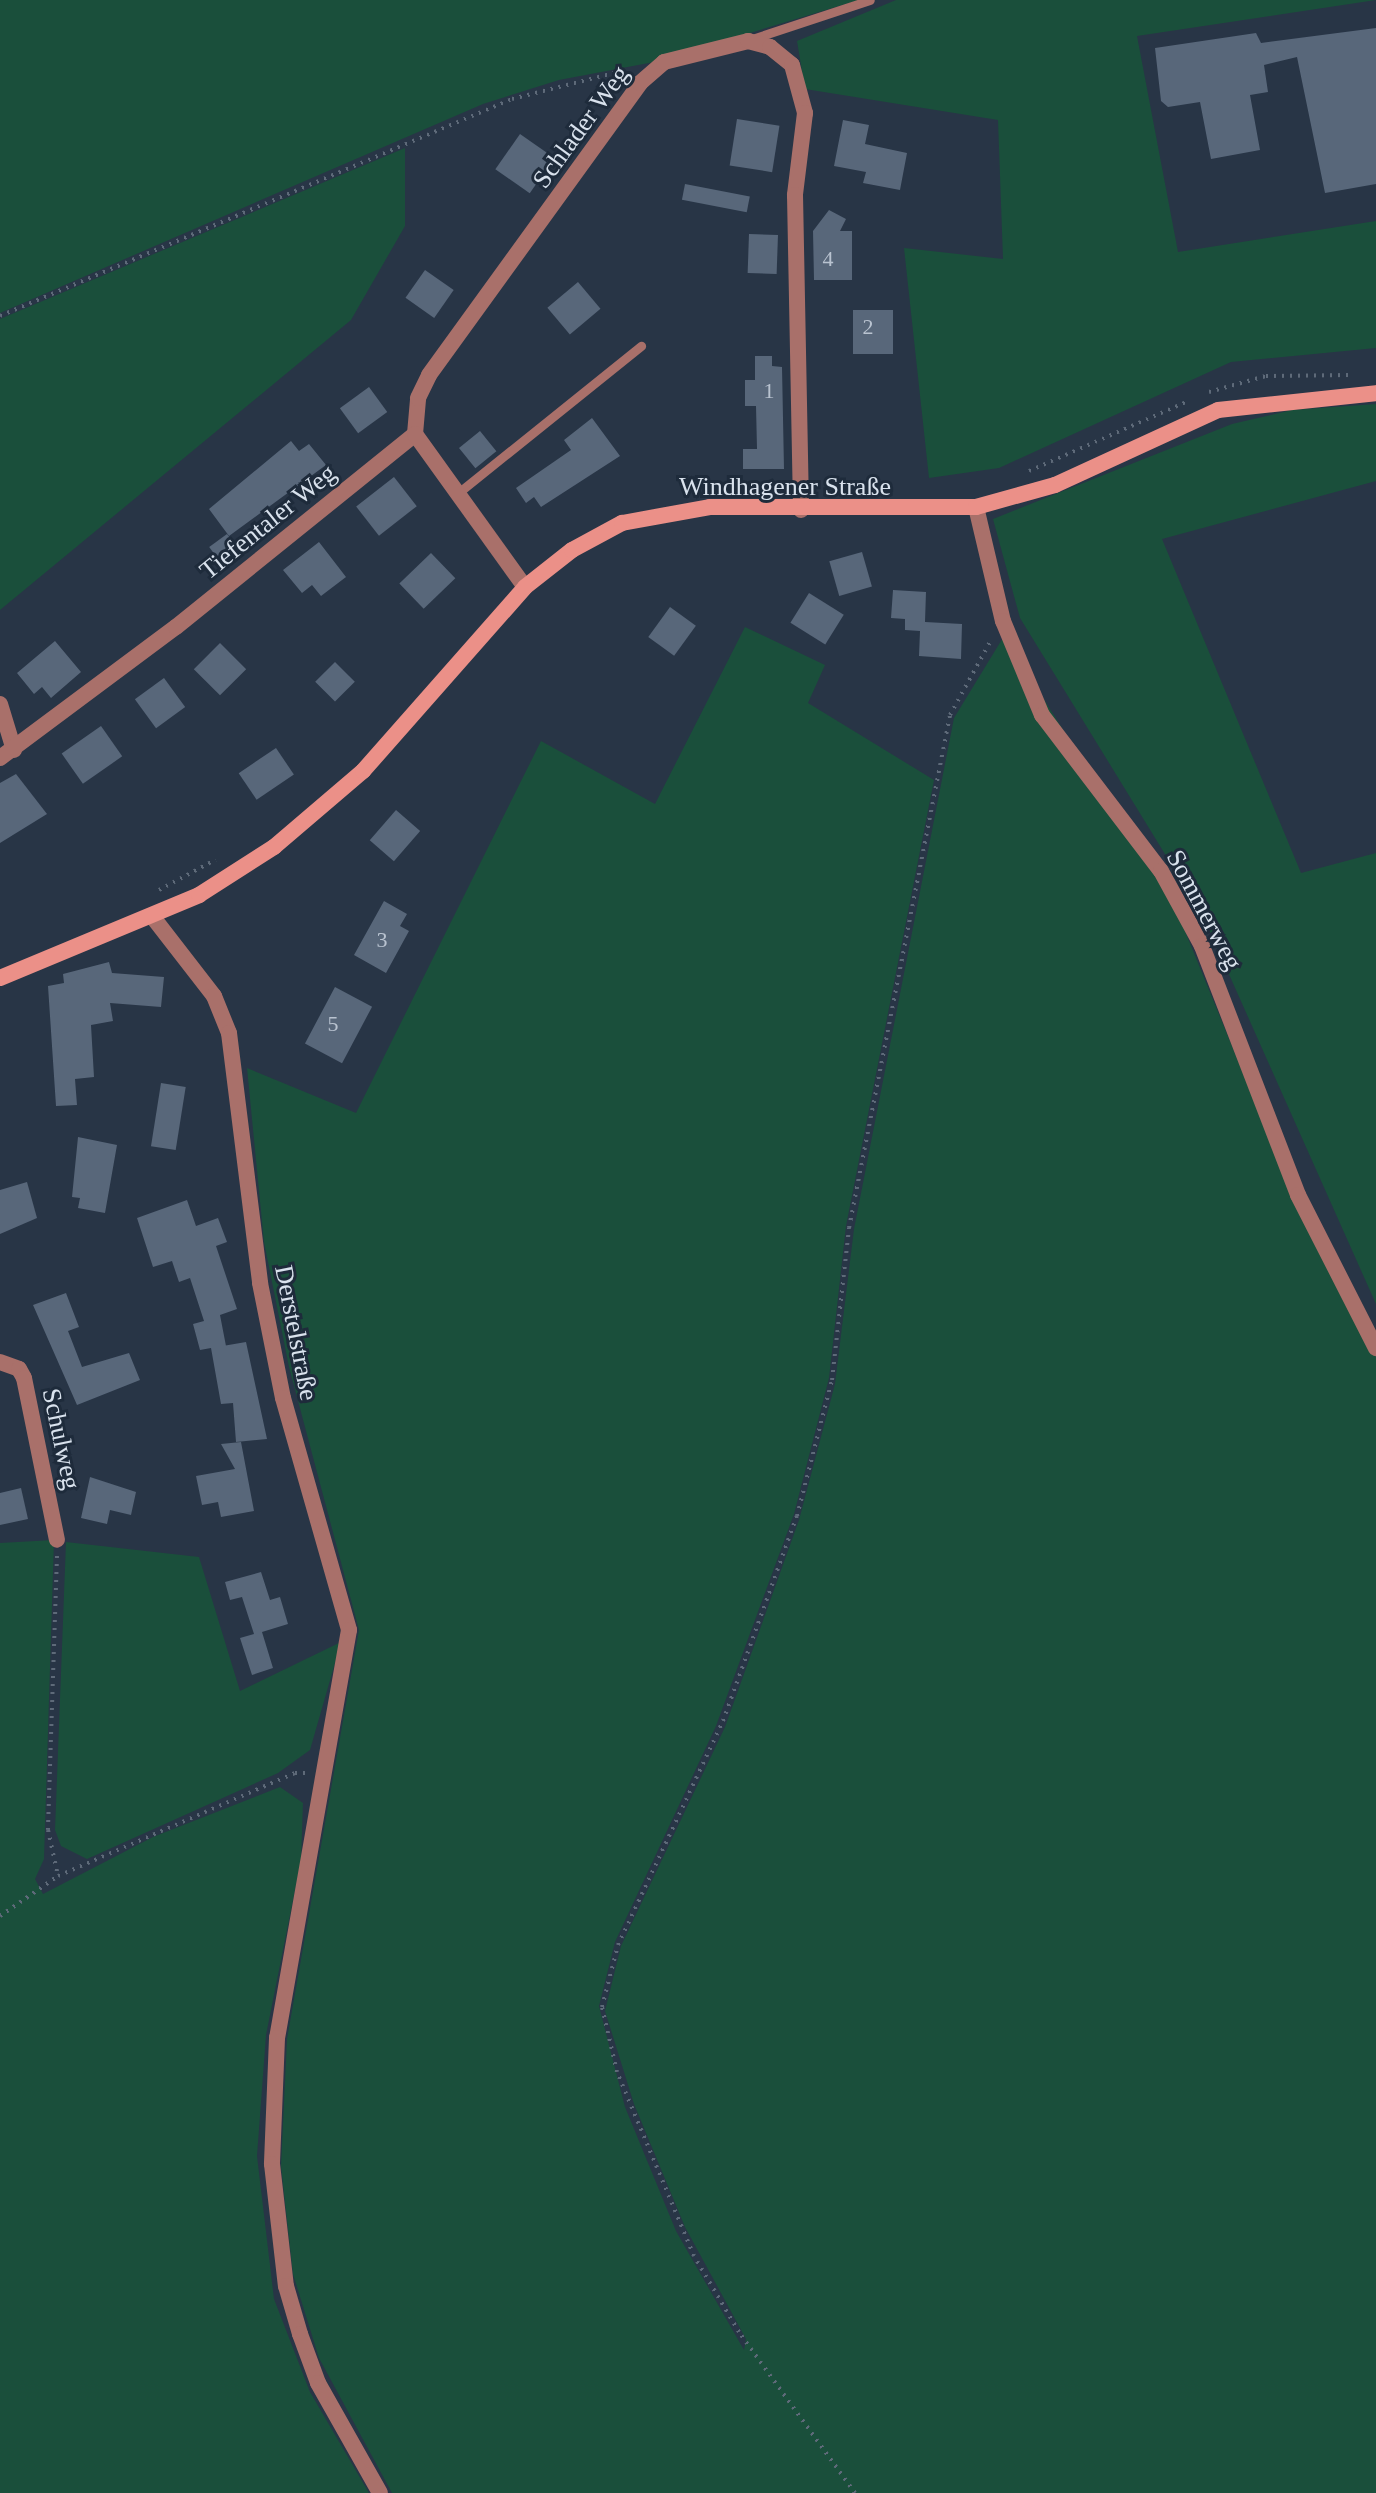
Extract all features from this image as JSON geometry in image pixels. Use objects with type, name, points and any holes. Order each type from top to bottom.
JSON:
[{"type":"main road","name":"Windhagener Straße","points":[[0,978],[152,916],[240,870],[318,813],[363,771],[525,587],[622,523],[710,507],[801,510],[976,507],[1055,485],[1218,410],[1376,393]]},
{"type":"street","name":"Schlader Weg","points":[[415,434],[418,398],[429,375],[640,83],[664,62],[748,41]]},
{"type":"street","points":[[748,41],[792,65],[805,113],[795,195],[801,510]]},
{"type":"street","points":[[415,434],[525,587]]},
{"type":"street","name":"Tiefentaler Weg","points":[[7,754],[415,434]]},
{"type":"street","name":"Sommerweg","points":[[976,507],[1003,621],[1042,715],[1161,871],[1202,946],[1298,1195],[1376,1348]]},
{"type":"street","points":[[0,704],[7,754]]},
{"type":"street","name":"Derstelstraße","points":[[152,916],[214,996],[229,1033],[260,1283],[283,1398],[349,1630],[277,2038],[276,2222],[286,2286],[318,2383],[380,2493]]},
{"type":"street","name":"Schulweg","points":[[0,1362],[19,1369],[24,1378],[57,1540]]},
{"type":"lane","points":[[748,41],[870,0]]},
{"type":"lane","points":[[458,493],[641,346]]},
{"type":"path","points":[[0,316],[512,99],[664,62]]},
{"type":"path","points":[[1202,395],[1266,376],[1360,375]]},
{"type":"path","points":[[1016,477],[1188,401]]},
{"type":"path","points":[[855,2493],[739,2332],[694,2256],[617,2072],[602,2007],[618,1945],[723,1721],[797,1516],[832,1380],[849,1228],[950,715],[1003,621]]},
{"type":"path","points":[[145,897],[229,853]]},
{"type":"path","points":[[57,1540],[48,1830],[58,1876]]},
{"type":"path","points":[[0,1916],[58,1876],[295,1773],[324,1774]]},
{"type":"green space","points":[[0,0],[859,0],[654,62],[559,80],[483,104],[0,313]]},
{"type":"green space","points":[[896,0],[1376,0],[1137,36],[1178,252],[1376,221],[1376,348],[1231,362],[999,468],[929,478],[904,248],[1003,259],[998,120],[805,89],[797,41]]},
{"type":"green space","points":[[405,148],[405,226],[351,320],[0,610],[0,319]]},
{"type":"green space","points":[[1376,404],[1376,481],[1162,539],[1301,873],[1376,853],[1376,1304],[1203,916],[1020,618],[993,519],[1232,424],[1292,410]]},
{"type":"green space","points":[[745,627],[825,665],[808,703],[934,780],[846,1226],[829,1378],[794,1514],[716,1726],[615,1942],[599,2006],[625,2107],[676,2231],[744,2350],[746,2339],[685,2227],[634,2104],[605,2011],[621,1946],[725,1727],[799,1520],[835,1384],[854,1229],[954,718],[1004,636],[1176,909],[1294,1198],[1376,1357],[1376,2493],[392,2493],[319,2358],[293,2274],[281,2166],[287,2039],[359,1630],[289,1367],[264,1242],[247,1068],[356,1113],[541,741],[655,804]]},
{"type":"green space","points":[[54,1540],[44,1859],[35,1879],[43,1894],[153,1837],[280,1787],[303,1803],[301,1860],[266,2035],[257,2156],[274,2299],[310,2392],[369,2493],[0,2493],[0,1543]]},
{"type":"green space","points":[[66,1542],[199,1557],[240,1691],[341,1642],[310,1750],[278,1773],[87,1859],[61,1846],[55,1830]]},
{"type":"building","points":[[1376,28],[1376,184],[1325,193],[1297,57],[1264,65],[1268,92],[1250,95],[1260,150],[1211,159],[1200,102],[1168,107],[1161,101],[1155,48],[1256,33],[1261,43]]},
{"type":"building","points":[[737,119],[779,126],[772,172],[730,165]]},
{"type":"building","points":[[843,120],[869,125],[865,144],[907,153],[900,190],[863,183],[866,172],[834,166]]},
{"type":"building","points":[[520,134],[554,158],[530,193],[495,169]]},
{"type":"building","points":[[685,184],[750,197],[747,212],[682,200]]},
{"type":"building","points":[[829,210],[846,219],[840,231],[852,231],[852,280],[814,280],[813,231]]},
{"type":"building","points":[[749,234],[778,235],[777,274],[748,273]]},
{"type":"building","points":[[425,270],[454,290],[434,318],[405,298]]},
{"type":"building","points":[[578,282],[600,309],[570,335],[547,308]]},
{"type":"building","points":[[853,310],[893,310],[893,354],[853,354]]},
{"type":"building","points":[[755,356],[772,356],[772,366],[782,367],[784,469],[743,469],[743,449],[757,449],[756,406],[745,406],[745,380],[755,380]]},
{"type":"building","points":[[369,387],[387,412],[358,433],[340,408]]},
{"type":"building","points":[[592,418],[620,456],[541,507],[534,497],[526,503],[516,488],[571,450],[564,440]]},
{"type":"building","points":[[480,431],[496,451],[475,468],[459,448]]},
{"type":"building","points":[[291,441],[299,451],[309,444],[326,465],[229,536],[209,509]]},
{"type":"building","points":[[394,477],[417,506],[379,536],[356,507]]},
{"type":"building","points":[[227,534],[240,552],[222,565],[209,547]]},
{"type":"building","points":[[319,542],[346,577],[321,596],[312,585],[302,593],[283,570]]},
{"type":"building","points":[[862,552],[872,587],[839,596],[829,561]]},
{"type":"building","points":[[431,553],[455,578],[424,609],[399,584]]},
{"type":"building","points":[[893,590],[926,592],[925,622],[962,624],[961,659],[919,656],[920,631],[905,630],[905,619],[891,618]]},
{"type":"building","points":[[809,593],[844,615],[825,644],[790,623]]},
{"type":"building","points":[[670,607],[696,626],[674,656],[648,637]]},
{"type":"building","points":[[55,641],[81,672],[51,698],[42,687],[34,694],[17,673]]},
{"type":"building","points":[[220,643],[246,669],[220,695],[194,669]]},
{"type":"building","points":[[335,662],[355,682],[335,702],[315,682]]},
{"type":"building","points":[[164,678],[185,707],[156,728],[135,699]]},
{"type":"building","points":[[101,726],[122,756],[83,784],[62,754]]},
{"type":"building","points":[[276,748],[294,775],[257,800],[239,773]]},
{"type":"building","points":[[16,774],[47,814],[0,843],[0,783]]},
{"type":"building","points":[[396,810],[420,831],[394,861],[370,840]]},
{"type":"building","points":[[384,901],[407,914],[400,926],[409,931],[386,973],[354,955]]},
{"type":"building","points":[[109,962],[112,973],[164,977],[161,1007],[110,1003],[113,1021],[91,1025],[94,1077],[75,1079],[77,1105],[56,1106],[48,986],[64,983],[63,974]]},
{"type":"building","points":[[335,987],[372,1007],[342,1063],[305,1044]]},
{"type":"building","points":[[161,1083],[186,1087],[176,1150],[151,1146]]},
{"type":"building","points":[[78,1137],[117,1145],[105,1213],[78,1208],[80,1198],[72,1197]]},
{"type":"building","points":[[27,1182],[37,1218],[0,1234],[0,1190]]},
{"type":"building","points":[[187,1200],[196,1226],[218,1218],[227,1242],[216,1246],[237,1309],[220,1315],[226,1345],[246,1342],[267,1439],[236,1442],[233,1403],[221,1404],[211,1348],[200,1350],[193,1324],[204,1321],[190,1278],[179,1282],[172,1261],[153,1267],[137,1218]]},
{"type":"building","points":[[66,1293],[79,1327],[68,1331],[82,1367],[129,1353],[140,1380],[77,1405],[33,1305]]},
{"type":"building","points":[[241,1442],[254,1511],[221,1517],[218,1502],[202,1505],[196,1476],[235,1469],[221,1444]]},
{"type":"building","points":[[90,1477],[136,1492],[131,1515],[110,1510],[107,1524],[81,1518]]},
{"type":"building","points":[[21,1488],[28,1519],[0,1525],[0,1493]]},
{"type":"building","points":[[261,1572],[270,1600],[280,1597],[288,1624],[262,1632],[273,1668],[252,1675],[240,1638],[254,1634],[242,1597],[230,1600],[225,1582]]}]
